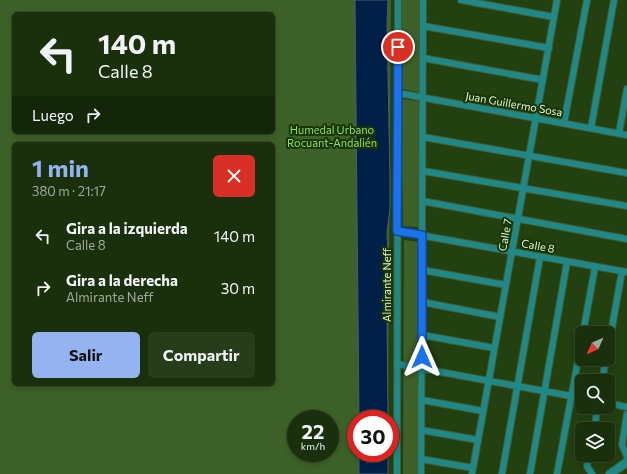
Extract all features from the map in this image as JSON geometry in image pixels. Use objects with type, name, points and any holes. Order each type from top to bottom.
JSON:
[{"type":"street","name":"Almirante Neff","points":[[397,474],[398,0]]},
{"type":"street","points":[[421,474],[423,0]]},
{"type":"street","points":[[461,0],[554,17]]},
{"type":"street","name":"Calle 7","points":[[472,471],[557,0]]},
{"type":"street","points":[[564,123],[587,0]]},
{"type":"street","points":[[591,128],[614,0]]},
{"type":"street","points":[[423,26],[549,48]]},
{"type":"street","points":[[423,58],[543,80]]},
{"type":"street","points":[[619,133],[627,89]]},
{"type":"street","name":"Juan Guillermo Sosa","points":[[398,93],[627,134]]},
{"type":"street","points":[[423,137],[627,173]]},
{"type":"street","points":[[423,171],[627,206]]},
{"type":"street","points":[[422,201],[627,239]]},
{"type":"street","name":"Calle 8","points":[[397,231],[625,272]]},
{"type":"street","points":[[502,474],[540,257]]},
{"type":"street","points":[[530,474],[568,262]]},
{"type":"street","points":[[584,326],[595,267]]},
{"type":"street","points":[[422,270],[506,285]]},
{"type":"street","points":[[613,326],[625,272]]},
{"type":"street","points":[[422,302],[500,317]]},
{"type":"street","points":[[422,334],[494,348]]},
{"type":"street","points":[[397,364],[575,397]]},
{"type":"street","points":[[557,474],[577,366]]},
{"type":"street","points":[[422,400],[483,411]]},
{"type":"street","points":[[615,404],[627,407]]},
{"type":"street","points":[[627,414],[622,445],[627,456]]},
{"type":"street","points":[[422,430],[478,440]]},
{"type":"street","points":[[421,459],[472,471]]},
{"type":"street","points":[[588,462],[587,466],[592,474]]},
{"type":"street","points":[[610,474],[627,462]]},
{"type":"green space","name":"Humedal Urbano Rocuant-Andalién","points":[[0,0],[391,0],[388,410],[347,410],[347,462],[388,462],[388,474],[0,474]]},
{"type":"green space","points":[[400,0],[420,0],[420,93],[400,88]]},
{"type":"green space","points":[[401,99],[419,101],[419,227],[403,226]]},
{"type":"green space","points":[[404,240],[418,242],[419,474],[403,474]]},
{"type":"water","points":[[355,0],[388,0],[387,24],[390,208],[387,232],[389,298],[387,316],[388,410],[359,410]]},
{"type":"water","points":[[359,462],[388,462],[388,474],[359,474]]},
{"type":"route","points":[[398,47],[397,231],[422,235],[422,357]]}]
